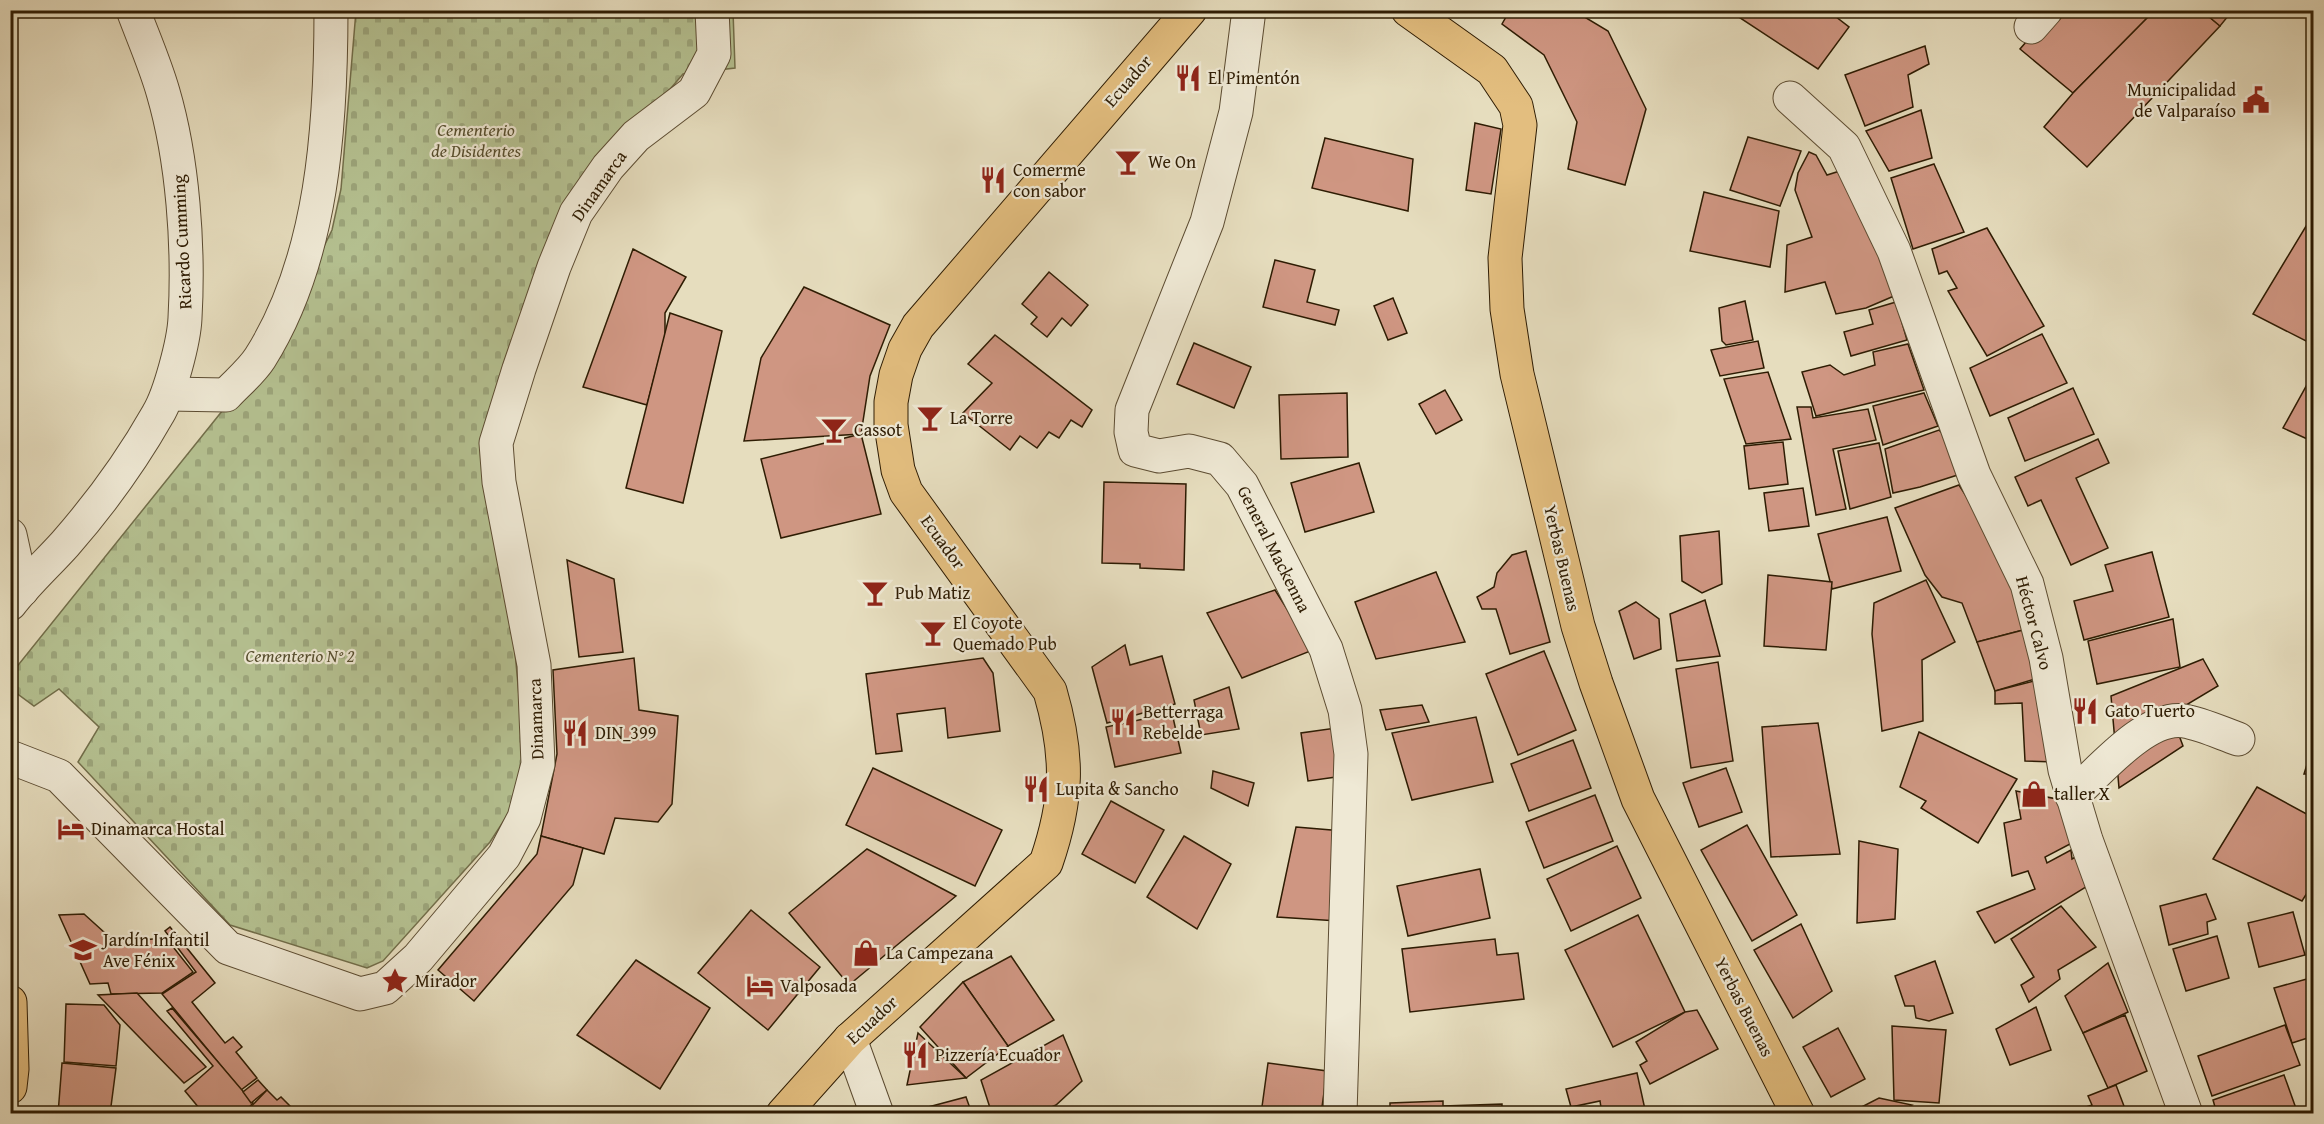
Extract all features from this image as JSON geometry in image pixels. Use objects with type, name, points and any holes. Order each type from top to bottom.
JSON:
[{"type":"main road","name":"Ecuador","points":[[783,1113],[850,1038],[1046,863],[1057,833],[1063,798],[1064,762],[1060,726],[1050,692],[906,492],[896,459],[891,424],[891,402],[896,375],[905,350],[918,326],[1190,10]]},
{"type":"main road","name":"Yerbas Buenas","points":[[1408,10],[1492,70],[1516,106],[1520,125],[1505,258],[1507,309],[1517,374],[1578,626],[1638,799],[1798,1113]]},
{"type":"main road","points":[[10,1002],[12,1069],[10,1087]]},
{"type":"street","name":"Ricardo Cumming","points":[[16,597],[65,544],[115,482],[141,443],[168,394],[185,321],[185,249],[178,153],[163,92],[134,10]]},
{"type":"street","points":[[168,394],[226,395],[259,360],[296,287],[308,244],[323,166],[331,10]]},
{"type":"street","name":"Dinamarca","points":[[10,757],[59,776],[228,948],[360,994],[385,988],[418,958],[504,856],[524,818],[538,764],[534,665],[499,482],[496,443],[554,267],[576,213],[608,167],[636,136],[694,92],[714,54],[712,10]]},
{"type":"street","name":"General Mackenna","points":[[1249,10],[1236,112],[1207,222],[1132,410],[1131,432],[1136,450],[1159,456],[1189,451],[1220,459],[1242,484],[1326,649],[1345,710],[1351,765],[1340,1113]]},
{"type":"street","name":"Héctor Calvo","points":[[1791,98],[1844,147],[1894,251],[1974,476],[2027,584],[2046,658],[2065,771],[2072,796],[2186,1113]]},
{"type":"street","points":[[10,535],[16,597]]},
{"type":"street","points":[[2072,796],[2141,733],[2163,722],[2184,721],[2238,739]]},
{"type":"street","points":[[850,1038],[877,1113]]},
{"type":"green space","name":"Cementerio N° 2","points":[[356,11],[733,11],[735,68],[683,74],[619,149],[585,216],[498,463],[525,763],[514,805],[490,842],[383,961],[367,968],[230,925],[78,762],[99,727],[59,689],[34,706],[11,689],[11,674],[239,390],[306,283],[332,230],[341,189]]},
{"type":"building","points":[[1510,10],[1573,10],[1608,31],[1646,109],[1625,185],[1568,169],[1577,122],[1544,55],[1502,24]]},
{"type":"building","points":[[1728,10],[1827,10],[1849,27],[1818,69]]},
{"type":"building","points":[[2054,10],[2155,10],[2073,93],[2020,49]]},
{"type":"building","points":[[2155,10],[2201,10],[2220,26],[2087,167],[2044,127],[2073,93]]},
{"type":"building","points":[[2201,10],[2233,10],[2220,26]]},
{"type":"building","points":[[1925,46],[1929,64],[1908,75],[1913,107],[1865,126],[1845,75]]},
{"type":"building","points":[[1921,110],[1932,158],[1889,171],[1866,131]]},
{"type":"building","points":[[1475,123],[1501,129],[1491,194],[1466,190]]},
{"type":"building","points":[[1748,137],[1801,151],[1780,206],[1730,190]]},
{"type":"building","points":[[1325,138],[1413,159],[1408,211],[1312,188]]},
{"type":"building","points":[[1809,152],[1816,155],[1827,175],[1843,170],[1894,296],[1866,308],[1836,314],[1825,282],[1785,292],[1787,245],[1812,237],[1795,190],[1798,173]]},
{"type":"building","points":[[1934,164],[1964,232],[1913,249],[1891,178]]},
{"type":"building","points":[[1704,192],[1779,211],[1770,267],[1690,251]]},
{"type":"building","points":[[2314,213],[2314,345],[2253,314]]},
{"type":"building","points":[[1987,228],[2044,326],[1987,356],[1948,291],[1957,288],[1947,271],[1939,274],[1932,249]]},
{"type":"building","points":[[633,249],[686,277],[665,313],[665,336],[647,405],[583,387]]},
{"type":"building","points":[[1275,260],[1315,270],[1307,302],[1339,310],[1335,325],[1263,307]]},
{"type":"building","points":[[1049,272],[1088,305],[1071,326],[1062,318],[1047,337],[1031,324],[1037,317],[1022,304]]},
{"type":"building","points":[[804,287],[890,325],[870,376],[861,434],[744,441],[761,358]]},
{"type":"building","points":[[1393,298],[1407,333],[1388,340],[1374,306]]},
{"type":"building","points":[[1745,301],[1753,340],[1726,345],[1722,341],[1719,308]]},
{"type":"building","points":[[1896,302],[1907,340],[1851,356],[1844,332],[1873,324],[1869,310]]},
{"type":"building","points":[[670,313],[722,331],[683,503],[626,488]]},
{"type":"building","points":[[2042,334],[2067,383],[1990,416],[1970,368]]},
{"type":"building","points":[[995,335],[1092,410],[1082,427],[1071,420],[1059,438],[1049,432],[1037,448],[1020,436],[1010,450],[963,413],[992,383],[968,364]]},
{"type":"building","points":[[1758,341],[1764,368],[1720,376],[1711,350]]},
{"type":"building","points":[[1194,343],[1251,367],[1234,408],[1177,384]]},
{"type":"building","points":[[1908,344],[1924,390],[1816,416],[1802,372],[1830,365],[1844,375],[1875,365],[1873,352]]},
{"type":"building","points":[[1768,372],[1791,439],[1746,444],[1724,379]]},
{"type":"building","points":[[2314,372],[2314,442],[2283,428]]},
{"type":"building","points":[[2073,388],[2094,434],[2025,461],[2008,418]]},
{"type":"building","points":[[1445,390],[1462,420],[1436,434],[1419,404]]},
{"type":"building","points":[[1347,393],[1348,457],[1281,459],[1279,395]]},
{"type":"building","points":[[1924,393],[1938,426],[1883,445],[1873,406]]},
{"type":"building","points":[[1797,407],[1811,407],[1813,418],[1868,409],[1876,440],[1833,449],[1846,509],[1816,515]]},
{"type":"building","points":[[1939,430],[1967,472],[1893,493],[1885,449]]},
{"type":"building","points":[[861,434],[881,514],[781,538],[761,459]]},
{"type":"building","points":[[2098,439],[2109,463],[2076,478],[2108,548],[2071,565],[2041,500],[2028,506],[2015,477]]},
{"type":"building","points":[[1783,442],[1788,484],[1749,489],[1744,446]]},
{"type":"building","points":[[1879,443],[1891,497],[1850,509],[1838,451]]},
{"type":"building","points":[[1359,463],[1374,512],[1305,532],[1291,483]]},
{"type":"building","points":[[1104,482],[1186,484],[1184,570],[1140,568],[1140,564],[1102,563]]},
{"type":"building","points":[[1959,485],[2016,574],[2031,628],[1977,642],[1962,603],[1942,597],[1925,575],[1895,508]]},
{"type":"building","points":[[1803,488],[1809,526],[1769,531],[1764,493]]},
{"type":"building","points":[[1887,517],[1901,571],[1832,589],[1818,534]]},
{"type":"building","points":[[1719,531],[1722,584],[1702,593],[1682,581],[1680,536]]},
{"type":"building","points":[[1526,551],[1550,642],[1510,654],[1496,609],[1482,609],[1477,597],[1494,587],[1497,573],[1512,555]]},
{"type":"building","points":[[2152,552],[2169,617],[2084,640],[2074,601],[2113,591],[2105,565]]},
{"type":"building","points":[[567,560],[614,579],[623,652],[579,657]]},
{"type":"building","points":[[1436,572],[1465,642],[1376,659],[1355,602]]},
{"type":"building","points":[[1768,575],[1832,582],[1826,650],[1764,646]]},
{"type":"building","points":[[1926,580],[1955,642],[1922,660],[1923,721],[1882,731],[1872,634],[1874,603]]},
{"type":"building","points":[[1275,590],[1313,650],[1242,678],[1207,613]]},
{"type":"building","points":[[1705,600],[1720,656],[1677,661],[1670,614]]},
{"type":"building","points":[[1636,602],[1659,619],[1661,649],[1634,659],[1619,611]]},
{"type":"building","points":[[2173,619],[2180,667],[2097,684],[2088,641]]},
{"type":"building","points":[[2031,628],[2045,676],[1995,691],[1977,642]]},
{"type":"building","points":[[1125,645],[1130,665],[1162,656],[1175,704],[1107,723],[1092,667]]},
{"type":"building","points":[[1544,651],[1576,730],[1518,755],[1486,674]]},
{"type":"building","points":[[634,658],[639,710],[678,716],[672,804],[658,822],[615,818],[604,854],[541,836],[557,754],[553,670]]},
{"type":"building","points":[[983,658],[993,673],[1000,731],[948,738],[945,708],[897,714],[902,751],[876,754],[866,674]]},
{"type":"building","points":[[2203,659],[2218,686],[2171,714],[2183,746],[2119,788],[2111,696]]},
{"type":"building","points":[[1718,662],[1733,761],[1691,768],[1676,669]]},
{"type":"building","points":[[2046,678],[2055,762],[2025,761],[2022,703],[1995,704],[1995,691]]},
{"type":"building","points":[[1229,687],[1239,729],[1201,735],[1194,700]]},
{"type":"building","points":[[1422,705],[1429,722],[1386,730],[1380,710]]},
{"type":"building","points":[[1172,713],[1181,753],[1115,767],[1106,727]]},
{"type":"building","points":[[1476,717],[1493,782],[1412,800],[1392,733]]},
{"type":"building","points":[[1818,723],[1840,854],[1771,857],[1762,727]]},
{"type":"building","points":[[1336,728],[1343,776],[1308,781],[1301,733]]},
{"type":"building","points":[[1919,732],[2017,779],[1978,843],[1921,808],[1926,801],[1900,787]]},
{"type":"building","points":[[1573,740],[1591,788],[1529,811],[1511,764]]},
{"type":"building","points":[[2314,742],[2314,774],[2304,774]]},
{"type":"building","points":[[873,768],[1002,830],[975,886],[846,825]]},
{"type":"building","points":[[1726,768],[1742,812],[1699,827],[1683,783]]},
{"type":"building","points":[[1213,771],[1254,783],[1248,806],[1211,788]]},
{"type":"building","points":[[2257,787],[2314,818],[2314,882],[2302,901],[2213,859]]},
{"type":"building","points":[[2016,791],[2067,801],[2070,844],[2045,857],[2047,863],[2071,850],[2072,859],[2079,855],[2086,887],[1995,943],[1977,912],[2035,889],[2028,871],[2012,876],[2004,823],[2021,819]]},
{"type":"building","points":[[1595,795],[1613,841],[1544,868],[1526,822]]},
{"type":"building","points":[[1111,801],[1164,830],[1135,883],[1082,854]]},
{"type":"building","points":[[1747,825],[1797,915],[1752,941],[1701,850]]},
{"type":"building","points":[[1296,827],[1343,831],[1338,921],[1277,917]]},
{"type":"building","points":[[541,836],[583,848],[573,885],[474,1001],[438,970],[537,854]]},
{"type":"building","points":[[1184,836],[1231,864],[1197,929],[1147,897]]},
{"type":"building","points":[[1859,841],[1898,849],[1895,919],[1857,923]]},
{"type":"building","points":[[1617,846],[1641,898],[1571,931],[1547,879]]},
{"type":"building","points":[[867,849],[956,896],[849,985],[789,913]]},
{"type":"building","points":[[1480,869],[1490,918],[1408,936],[1397,886]]},
{"type":"building","points":[[2206,894],[2216,919],[2207,922],[2208,934],[2169,945],[2160,906]]},
{"type":"building","points":[[2061,906],[2096,947],[2058,970],[2060,979],[2029,1002],[2021,985],[2034,977],[2011,939]]},
{"type":"building","points":[[751,910],[820,967],[768,1030],[698,973]]},
{"type":"building","points":[[2293,912],[2305,955],[2259,967],[2248,923]]},
{"type":"building","points":[[84,914],[115,942],[166,938],[193,972],[162,993],[111,994],[108,983],[90,984],[59,915]]},
{"type":"building","points":[[1638,915],[1685,1012],[1613,1047],[1565,950]]},
{"type":"building","points":[[1801,924],[1832,991],[1793,1018],[1754,950]]},
{"type":"building","points":[[170,927],[215,983],[192,1002],[225,1043],[233,1037],[242,1047],[236,1052],[257,1078],[241,1090],[162,994],[196,972],[165,931]]},
{"type":"building","points":[[2217,936],[2229,978],[2186,991],[2173,949]]},
{"type":"building","points":[[1495,939],[1497,955],[1518,953],[1524,999],[1410,1012],[1402,949]]},
{"type":"building","points":[[1011,956],[1054,1020],[1008,1046],[963,982]]},
{"type":"building","points":[[636,960],[710,1008],[660,1089],[577,1035]]},
{"type":"building","points":[[1935,961],[1953,1013],[1929,1021],[1916,1018],[1914,1006],[1905,1006],[1895,976]]},
{"type":"building","points":[[2108,963],[2128,1012],[2083,1033],[2065,996]]},
{"type":"building","points":[[2314,977],[2314,1036],[2292,1043],[2274,988]]},
{"type":"building","points":[[963,982],[1008,1046],[966,1078],[920,1027]]},
{"type":"building","points":[[137,993],[206,1067],[184,1083],[98,995]]},
{"type":"building","points":[[66,1004],[104,1005],[120,1025],[116,1066],[64,1062]]},
{"type":"building","points":[[2036,1007],[2051,1050],[2010,1065],[1996,1029]]},
{"type":"building","points":[[172,1008],[253,1103],[243,1114],[204,1114],[185,1091],[213,1066],[167,1011]]},
{"type":"building","points":[[1697,1010],[1718,1049],[1650,1084],[1640,1065],[1647,1061],[1636,1042],[1685,1012]]},
{"type":"building","points":[[2125,1015],[2147,1071],[2108,1088],[2083,1033]]},
{"type":"building","points":[[2285,1025],[2300,1065],[2212,1096],[2198,1056]]},
{"type":"building","points":[[1892,1026],[1946,1030],[1939,1103],[1894,1100]]},
{"type":"building","points":[[1838,1028],[1865,1079],[1831,1097],[1803,1047]]},
{"type":"building","points":[[918,1033],[966,1078],[907,1085]]},
{"type":"building","points":[[1063,1035],[1082,1081],[1056,1105],[1036,1114],[992,1114],[981,1080]]},
{"type":"building","points":[[62,1063],[116,1068],[110,1114],[58,1114]]},
{"type":"building","points":[[1268,1063],[1327,1071],[1321,1114],[1261,1114]]},
{"type":"building","points":[[1637,1073],[1646,1114],[1602,1114],[1600,1101],[1571,1107],[1566,1089]]},
{"type":"building","points":[[2284,1075],[2298,1114],[2217,1114],[2213,1100]]},
{"type":"building","points":[[258,1080],[267,1090],[251,1103],[243,1092]]},
{"type":"building","points":[[2116,1085],[2127,1114],[2075,1114],[2074,1111],[2092,1105],[2088,1096]]},
{"type":"building","points":[[267,1090],[277,1100],[281,1097],[290,1106],[288,1114],[244,1114]]},
{"type":"building","points":[[966,1097],[972,1114],[914,1114],[913,1111]]},
{"type":"building","points":[[1879,1098],[1912,1105],[1898,1114],[1848,1114]]},
{"type":"building","points":[[1443,1101],[1443,1106],[1502,1104],[1502,1114],[1390,1114],[1390,1103]]},
{"type":"place","name":"El Pimentón","points":[[1188,78]]},
{"type":"place","name":"Municipalidad de Valparaíso","points":[[2256,100]]},
{"type":"place","name":"We On","points":[[1128,162]]},
{"type":"place","name":"Comerme con sabor","points":[[993,180]]},
{"type":"place","name":"La Torre","points":[[930,418]]},
{"type":"place","name":"Cassot","points":[[834,430]]},
{"type":"place","name":"Pub Matiz","points":[[875,593]]},
{"type":"place","name":"El Coyote Quemado Pub","points":[[933,633]]},
{"type":"place","name":"Gato Tuerto","points":[[2085,711]]},
{"type":"place","name":"Betterraga Rebelde","points":[[1123,722]]},
{"type":"place","name":"DIN_399","points":[[575,733]]},
{"type":"place","name":"Lupita & Sancho","points":[[1036,789]]},
{"type":"place","name":"taller X","points":[[2034,794]]},
{"type":"place","name":"Dinamarca Hostal","points":[[71,829]]},
{"type":"place","name":"Jardín Infantil Ave Fénix","points":[[83,950]]},
{"type":"place","name":"La Campezana","points":[[866,953]]},
{"type":"place","name":"Mirador","points":[[395,981]]},
{"type":"place","name":"Valposada","points":[[760,986]]},
{"type":"place","name":"Pizzería Ecuador","points":[[915,1055]]},
{"type":"park label","name":"Cementerio de Disidentes","points":[[476,140]]}]
